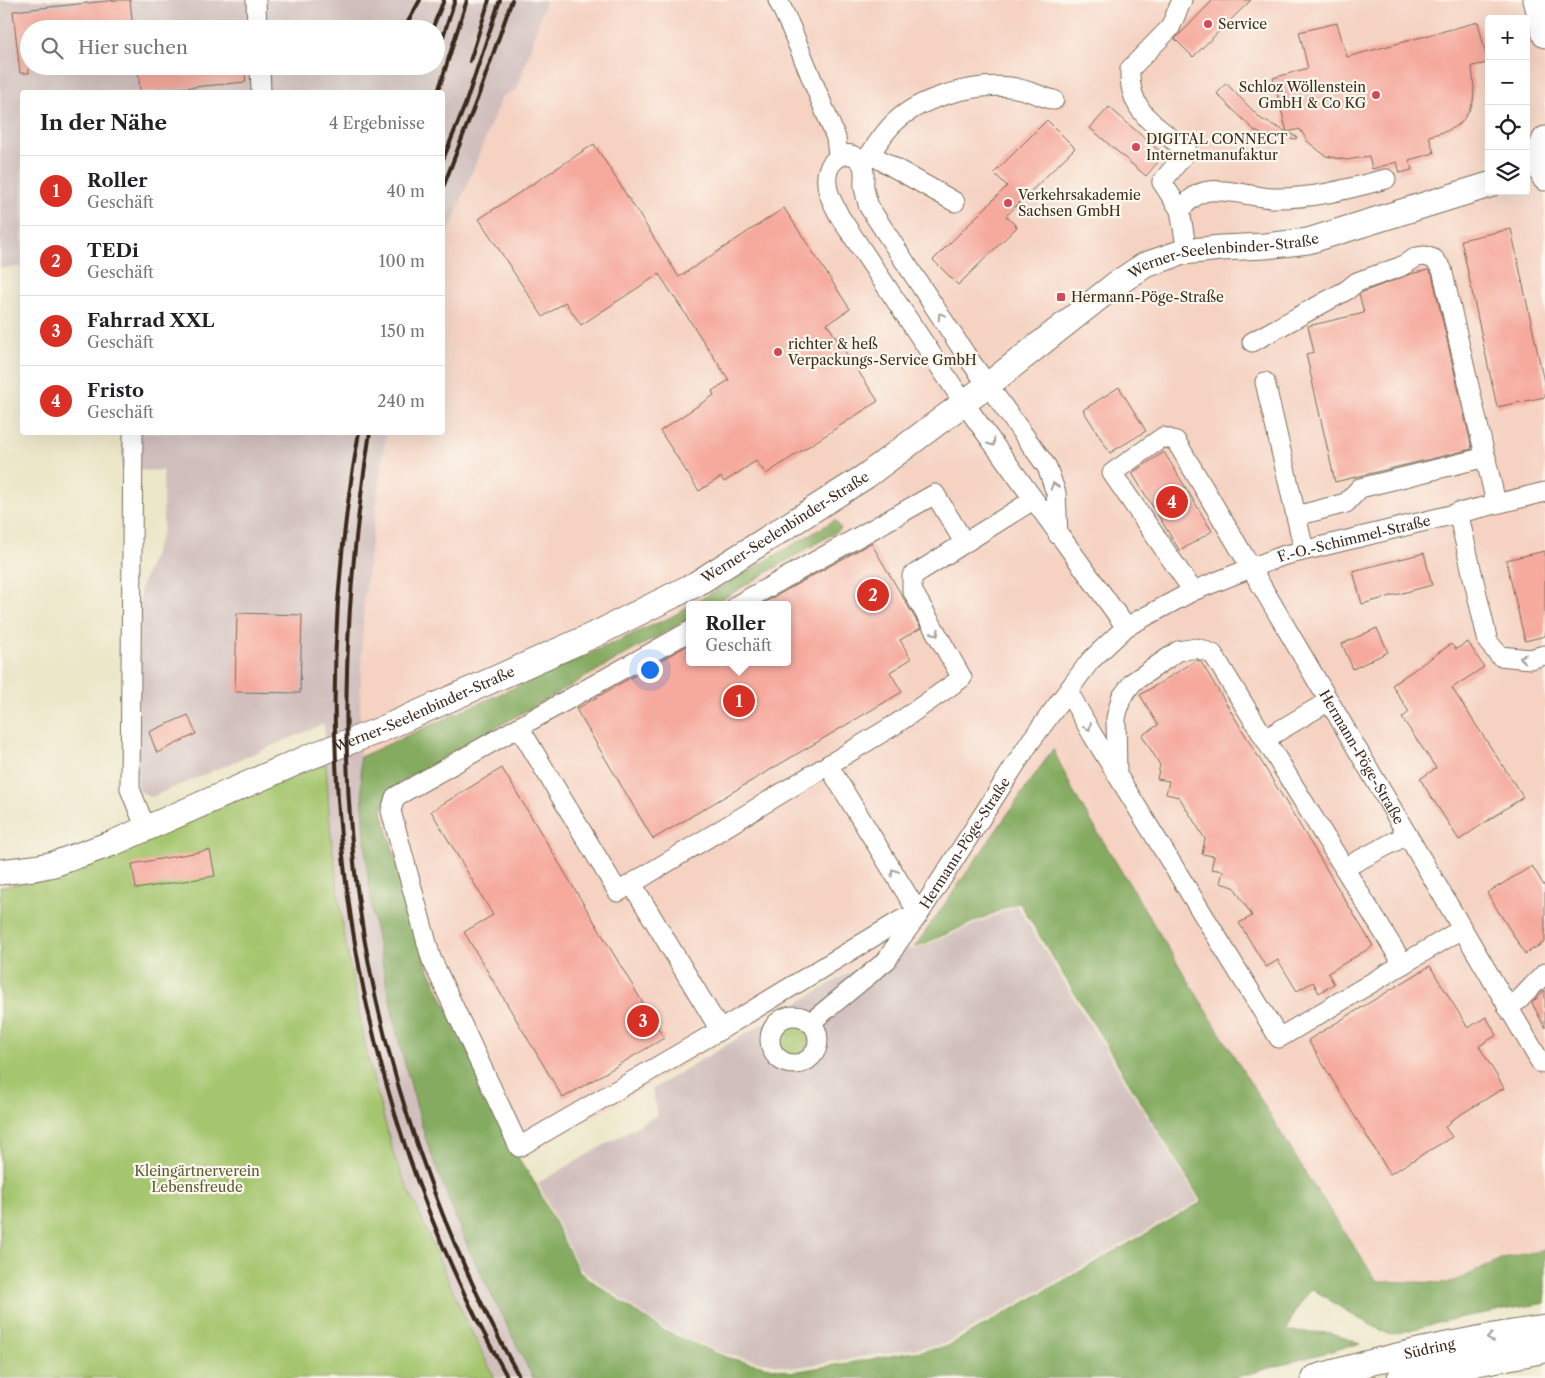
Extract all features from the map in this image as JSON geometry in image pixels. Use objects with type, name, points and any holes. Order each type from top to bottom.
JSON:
[{"type":"main road","points":[[1536,0],[1545,35]]},
{"type":"main road","points":[[1537,174],[1541,147],[1545,139]]},
{"type":"main road","name":"Werner-Seelenbinder-Straße","points":[[0,872],[54,864],[114,843],[309,757],[380,730],[598,633],[696,584],[866,476],[988,385],[1116,284],[1146,265],[1187,252],[1308,242],[1485,186]]},
{"type":"main road","name":"Südring","points":[[1314,1378],[1378,1361],[1543,1335]]},
{"type":"main road","name":"Südring","points":[[1405,1377],[1543,1335]]},
{"type":"street","points":[[256,0],[257,20]]},
{"type":"street","points":[[778,0],[836,138],[838,156]]},
{"type":"street","points":[[1182,0],[1170,28],[1130,69],[1130,83],[1134,100],[1142,113],[1187,151],[1162,182],[1180,210],[1187,252]]},
{"type":"street","points":[[260,75],[261,90]]},
{"type":"street","points":[[1054,100],[1010,87],[975,88],[950,93],[912,107],[895,122],[866,160],[864,186],[869,207],[966,355],[1047,467],[1056,493],[1058,535]]},
{"type":"street","points":[[955,202],[866,160],[850,155],[838,156],[830,164],[826,176],[832,202],[840,217],[964,403],[1126,627]]},
{"type":"street","points":[[1180,210],[1192,197],[1204,192],[1273,198],[1301,197],[1326,195],[1386,179]]},
{"type":"street","points":[[1252,342],[1347,290],[1357,282],[1400,267],[1417,257],[1425,256],[1434,259],[1442,269],[1496,503]]},
{"type":"street","points":[[927,346],[966,355]]},
{"type":"street","points":[[1265,382],[1304,550]]},
{"type":"street","points":[[133,435],[130,789],[146,829]]},
{"type":"street","points":[[1193,591],[1112,472],[1163,437],[1176,441],[1251,568]]},
{"type":"street","points":[[1296,516],[1346,503],[1360,488],[1486,457]]},
{"type":"street","name":"F.-O.-Schimmel-Straße","points":[[1251,568],[1304,550],[1545,492]]},
{"type":"street","points":[[744,601],[934,494],[964,542]]},
{"type":"street","points":[[519,727],[618,892],[896,724],[962,678],[912,590],[912,576],[1033,500]]},
{"type":"street","points":[[1458,512],[1488,642],[1500,656],[1530,659],[1545,655]]},
{"type":"street","name":"Hermann-Pöge-Straße","points":[[810,1023],[887,960],[891,936],[919,914],[1030,742],[1090,661],[1126,627],[1193,591],[1251,568],[1540,1064]]},
{"type":"street","points":[[686,633],[395,797],[391,811],[431,958],[518,1147],[720,1030],[891,936]]},
{"type":"street","points":[[1113,769],[1116,718],[1121,698],[1133,682],[1178,651],[1196,648],[1213,654],[1403,964]]},
{"type":"street","points":[[1068,691],[1113,769],[1278,1038],[1462,929]]},
{"type":"street","points":[[1265,739],[1329,701]]},
{"type":"street","points":[[828,765],[919,914]]},
{"type":"street","points":[[1344,868],[1407,835]]},
{"type":"street","points":[[632,884],[720,1030]]},
{"type":"street","points":[[1507,1007],[1519,1000],[1545,973]]},
{"type":"shaded area","points":[[0,0],[546,0],[517,90],[502,96],[445,241],[445,90],[20,90],[20,267],[0,268]]},
{"type":"shaded area","points":[[546,0],[1545,0],[1545,1250],[1503,1258],[1450,1283],[1377,1281],[1309,1179],[1075,795],[1053,750],[914,948],[890,934],[865,961],[519,1159],[425,961],[382,811],[383,802],[390,790],[423,769],[686,620],[686,666],[791,666],[791,601],[719,601],[841,529],[835,520],[698,601],[686,601],[686,608],[673,616],[360,757],[364,599],[386,435],[445,435],[445,241],[502,96],[517,90]]},
{"type":"shaded area","points":[[122,435],[386,435],[364,599],[360,704],[360,757],[367,869],[374,924],[398,1039],[429,1148],[470,1252],[533,1378],[495,1378],[466,1322],[395,1159],[368,1060],[343,930],[330,826],[324,724],[151,797],[137,788],[140,590],[163,530],[163,471],[122,470]]},
{"type":"shaded area","points":[[1017,906],[1199,1201],[944,1344],[792,1368],[725,1354],[661,1327],[579,1268],[538,1183],[657,1115],[652,1089],[865,963],[890,936],[914,950]]},
{"type":"green space","points":[[835,520],[841,529],[719,601],[698,601]]},
{"type":"green space","points":[[686,608],[686,620],[403,781],[387,796],[382,811],[425,961],[519,1159],[535,1183],[579,1272],[662,1330],[728,1358],[792,1372],[946,1347],[1202,1202],[1019,902],[914,948],[1053,749],[1075,795],[1309,1179],[1377,1281],[1450,1283],[1503,1258],[1545,1250],[1545,1303],[1462,1317],[1390,1335],[1354,1316],[1311,1288],[1293,1315],[1287,1331],[1331,1333],[1360,1343],[1234,1378],[533,1378],[470,1252],[426,1140],[398,1039],[374,924],[367,869],[360,757],[673,616]]},
{"type":"green space","name":"Kleingärtnerverein Lebensfreude","points":[[326,763],[330,826],[343,930],[368,1060],[395,1159],[466,1321],[495,1378],[0,1378],[0,887],[37,881]]},
{"type":"green space","points":[[794,1025],[805,1029],[809,1040],[805,1051],[794,1055],[783,1051],[779,1040],[783,1029]]},
{"type":"building","points":[[130,0],[132,20],[20,20],[20,73],[13,11]]},
{"type":"building","name":"Service","points":[[1213,0],[1251,0],[1193,57],[1175,39]]},
{"type":"building","name":"Schloz Wöllenstein GmbH & Co KG","points":[[1478,22],[1485,51],[1485,64],[1472,66],[1473,102],[1461,123],[1447,131],[1429,136],[1434,153],[1409,160],[1412,170],[1400,173],[1397,162],[1372,169],[1369,156],[1347,160],[1326,156],[1308,142],[1300,129],[1287,132],[1273,78],[1308,68],[1299,32],[1337,23],[1347,57]]},
{"type":"building","points":[[139,75],[245,75],[246,82],[161,90],[140,90]]},
{"type":"building","points":[[1226,83],[1261,119],[1297,137],[1296,139],[1263,135],[1255,131],[1217,94]]},
{"type":"building","points":[[1109,107],[1164,155],[1146,176],[1090,128]]},
{"type":"building","name":"Verkehrsakademie Sachsen GmbH","points":[[1047,120],[1075,148],[1006,216],[1017,227],[958,285],[933,260],[1007,186],[994,173]]},
{"type":"building","points":[[594,144],[679,277],[784,208],[850,309],[827,324],[878,401],[766,474],[756,461],[724,482],[721,477],[699,491],[660,431],[714,395],[712,391],[729,380],[659,274],[581,325],[565,302],[543,317],[479,219]]},
{"type":"building","points":[[1511,229],[1545,387],[1545,397],[1497,407],[1461,240]]},
{"type":"building","points":[[1428,270],[1432,274],[1472,449],[1335,482],[1306,354],[1314,352],[1308,326],[1364,313],[1359,294],[1410,274]]},
{"type":"building","points":[[1119,387],[1146,431],[1110,453],[1083,410]]},
{"type":"building","points":[[1164,452],[1212,531],[1180,551],[1132,473]]},
{"type":"building","points":[[871,543],[921,628],[900,640],[911,659],[890,672],[902,692],[653,839],[576,709],[686,646],[686,666],[791,666],[791,601],[767,601]]},
{"type":"building","points":[[1545,551],[1545,636],[1525,641],[1506,560]]},
{"type":"building","points":[[1424,553],[1432,585],[1362,604],[1353,571]]},
{"type":"building","points":[[237,613],[302,615],[300,693],[235,692]]},
{"type":"building","points":[[1377,628],[1388,652],[1353,669],[1342,644]]},
{"type":"building","points":[[1468,642],[1484,667],[1452,688],[1523,797],[1459,840],[1420,779],[1436,768],[1402,718],[1409,712],[1392,685],[1451,644],[1456,649]]},
{"type":"building","points":[[1197,660],[1201,662],[1373,946],[1328,973],[1334,984],[1319,993],[1313,982],[1297,991],[1278,960],[1266,967],[1239,923],[1252,916],[1234,887],[1220,883],[1223,871],[1211,869],[1214,856],[1202,854],[1205,839],[1179,797],[1166,794],[1169,781],[1157,779],[1160,765],[1142,735],[1158,725],[1140,695]]},
{"type":"building","points":[[188,715],[196,734],[157,753],[149,732]]},
{"type":"building","points":[[502,768],[664,1038],[563,1098],[464,932],[493,915],[431,811]]},
{"type":"building","points":[[210,850],[215,876],[136,889],[132,864]]},
{"type":"building","points":[[1532,866],[1545,887],[1545,942],[1525,954],[1487,893]]},
{"type":"building","points":[[1430,966],[1468,1028],[1486,1017],[1497,1035],[1479,1046],[1504,1088],[1450,1121],[1451,1123],[1445,1127],[1452,1137],[1390,1174],[1308,1040]]},
{"type":"building","points":[[1545,990],[1545,1028],[1532,1003]]},
{"type":"railway","points":[[409,20],[420,0]]},
{"type":"railway","points":[[436,20],[444,0]]},
{"type":"railway","points":[[445,31],[455,0]]},
{"type":"railway","points":[[445,70],[467,0]]},
{"type":"railway","points":[[470,61],[489,0]]},
{"type":"railway","points":[[445,155],[465,105],[500,0]]},
{"type":"railway","points":[[445,182],[512,0]]},
{"type":"railway","points":[[439,90],[443,75]]},
{"type":"railway","points":[[359,435],[342,554],[335,676],[338,798],[351,918],[374,1038],[408,1155],[453,1268],[508,1378]]},
{"type":"railway","points":[[370,435],[361,491],[355,551],[347,671],[346,732],[348,792],[360,911],[370,971],[384,1032],[419,1152],[465,1268],[520,1378]]},
{"type":"place","name":"Service","points":[[1208,24]]},
{"type":"place","name":"Schloz Wöllenstein GmbH & Co KG","points":[[1376,95]]},
{"type":"place","name":"DIGITAL CONNECT Internetmanufaktur","points":[[1136,147]]},
{"type":"place","name":"Verkehrsakademie Sachsen GmbH","points":[[1008,203]]},
{"type":"place","name":"Hermann-Pöge-Straße","points":[[1061,297]]},
{"type":"place","name":"richter & heß Verpackungs-Service GmbH","points":[[778,352]]},
{"type":"place","name":"Fristo","points":[[1172,502]]},
{"type":"place","name":"TEDi","points":[[873,595]]},
{"type":"place","name":"Roller","points":[[739,701]]},
{"type":"place","name":"Fahrrad XXL","points":[[643,1021]]}]
